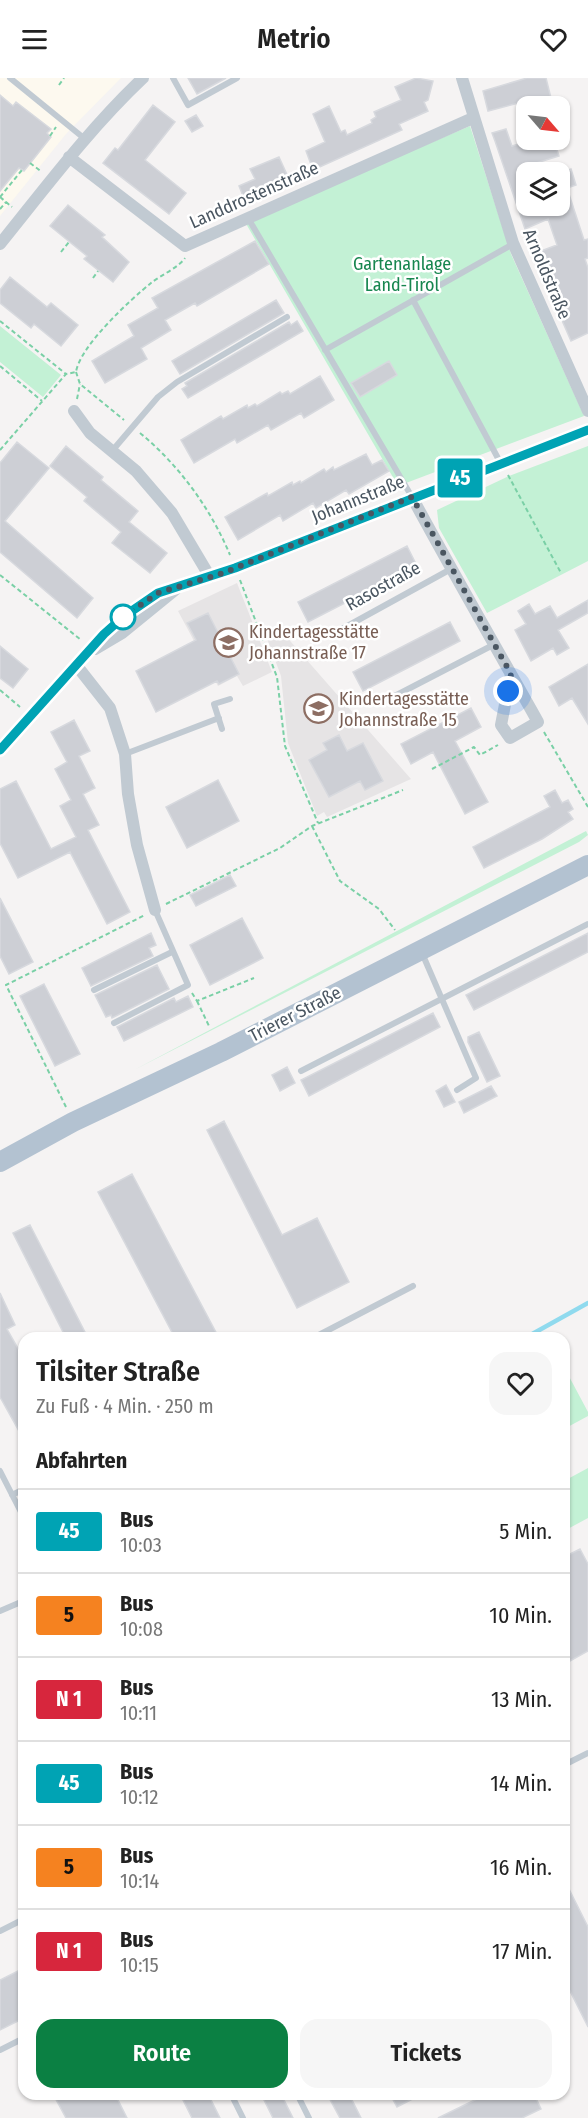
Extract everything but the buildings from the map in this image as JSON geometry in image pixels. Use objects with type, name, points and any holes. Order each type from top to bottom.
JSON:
[{"type":"main road","name":"Trierer Straße","points":[[0,1162],[73,1122],[221,1052],[588,865]]},
{"type":"street","points":[[0,244],[69,157],[143,78]]},
{"type":"street","name":"Arnoldstraße","points":[[462,78],[513,243],[588,411]]},
{"type":"street","name":"Landdrostenstraße","points":[[69,157],[185,246],[247,216],[473,118]]},
{"type":"street","points":[[74,411],[90,433],[136,471],[172,513],[210,577]]},
{"type":"street","name":"Johannstraße","points":[[0,750],[29,714],[92,650],[123,633],[176,589],[500,462],[588,430]]},
{"type":"street","name":"Rasostraße","points":[[412,497],[538,722]]},
{"type":"street","points":[[77,666],[110,708],[125,754],[128,794],[137,845],[155,910]]},
{"type":"street","points":[[511,674],[501,725],[510,738],[538,722]]},
{"type":"lane","points":[[10,78],[85,139]]},
{"type":"lane","points":[[173,78],[188,105],[237,78]]},
{"type":"lane","points":[[247,216],[412,497]]},
{"type":"lane","points":[[325,350],[513,243]]},
{"type":"lane","points":[[413,300],[500,462]]},
{"type":"lane","points":[[112,451],[158,397],[177,382],[287,317]]},
{"type":"lane","name":"Rasostraße","points":[[332,635],[451,569]]},
{"type":"lane","points":[[385,701],[495,644]]},
{"type":"lane","points":[[222,729],[214,704],[230,699]]},
{"type":"lane","points":[[125,754],[219,718]]},
{"type":"lane","points":[[114,1023],[188,985],[155,910]]},
{"type":"lane","points":[[301,1071],[588,924]]},
{"type":"lane","points":[[420,950],[476,1078],[457,1090]]},
{"type":"lane","points":[[94,990],[172,952]]},
{"type":"lane","points":[[325,1332],[413,1286]]},
{"type":"lane","points":[[0,1471],[18,1506]]},
{"type":"lane","points":[[12,1495],[18,1492]]},
{"type":"lane","points":[[0,1611],[18,1603]]},
{"type":"lane","points":[[570,1762],[588,1753]]},
{"type":"lane","points":[[0,1931],[18,1922]]},
{"type":"lane","points":[[0,2050],[18,2041]]},
{"type":"lane","points":[[234,2100],[243,2118]]},
{"type":"lane","points":[[300,2100],[309,2118]]},
{"type":"path","points":[[59,85],[64,78]]},
{"type":"path","points":[[22,170],[0,197],[22,215]]},
{"type":"path","points":[[0,189],[4,192]]},
{"type":"path","points":[[0,209],[6,202]]},
{"type":"path","points":[[61,252],[69,242]]},
{"type":"path","points":[[0,450],[66,374],[76,372],[78,363],[111,322],[150,284],[185,260],[185,246]]},
{"type":"path","points":[[93,278],[99,271]]},
{"type":"path","points":[[0,321],[66,374]]},
{"type":"path","points":[[0,366],[42,402]]},
{"type":"path","points":[[500,462],[561,573]]},
{"type":"path","points":[[0,575],[92,650]]},
{"type":"path","points":[[0,690],[29,714]]},
{"type":"path","points":[[538,722],[588,807]]},
{"type":"path","points":[[432,769],[474,747],[480,755],[510,738]]},
{"type":"path","points":[[73,1122],[6,985],[280,848],[312,826],[403,790]]},
{"type":"path","points":[[312,826],[340,881],[379,909],[395,930]]},
{"type":"path","points":[[197,1002],[254,978]]},
{"type":"path","points":[[188,985],[209,1026]]},
{"type":"shaded area","points":[[0,78],[121,78],[66,134],[0,216]]},
{"type":"shaded area","name":"Kindertagesstätte Johannstraße 17","points":[[237,583],[272,672],[243,686],[237,676],[218,686],[178,611]]},
{"type":"shaded area","name":"Kindertagesstätte Johannstraße 15","points":[[277,626],[411,779],[327,817],[324,812],[317,816],[288,743],[281,676],[265,633]]},
{"type":"green space","name":"Gartenanlage Land-Tirol","points":[[470,126],[511,254],[584,416],[398,486],[245,222]]},
{"type":"green space","points":[[0,326],[61,375],[43,397],[0,362]]},
{"type":"green space","points":[[588,446],[588,561],[487,613],[439,528],[437,510],[509,476]]},
{"type":"green space","points":[[586,831],[588,835],[579,842],[134,1070]]},
{"type":"green space","points":[[570,1378],[588,1412],[588,1416],[570,1426]]},
{"type":"green space","points":[[588,1468],[588,1518],[570,1528],[570,1478]]},
{"type":"waterway","points":[[536,1332],[588,1303]]},
{"type":"bus line","name":"45","points":[[0,750],[29,714],[92,650],[104,634],[144,601],[158,593],[235,568],[478,471],[588,430]]},
{"type":"place","name":"Kindertagesstätte Johannstraße 17","points":[[228,642]]},
{"type":"place","name":"Kindertagesstätte Johannstraße 15","points":[[318,709]]},
{"type":"route","points":[[123,617],[158,593],[223,573],[412,497],[511,674],[508,691]]}]
